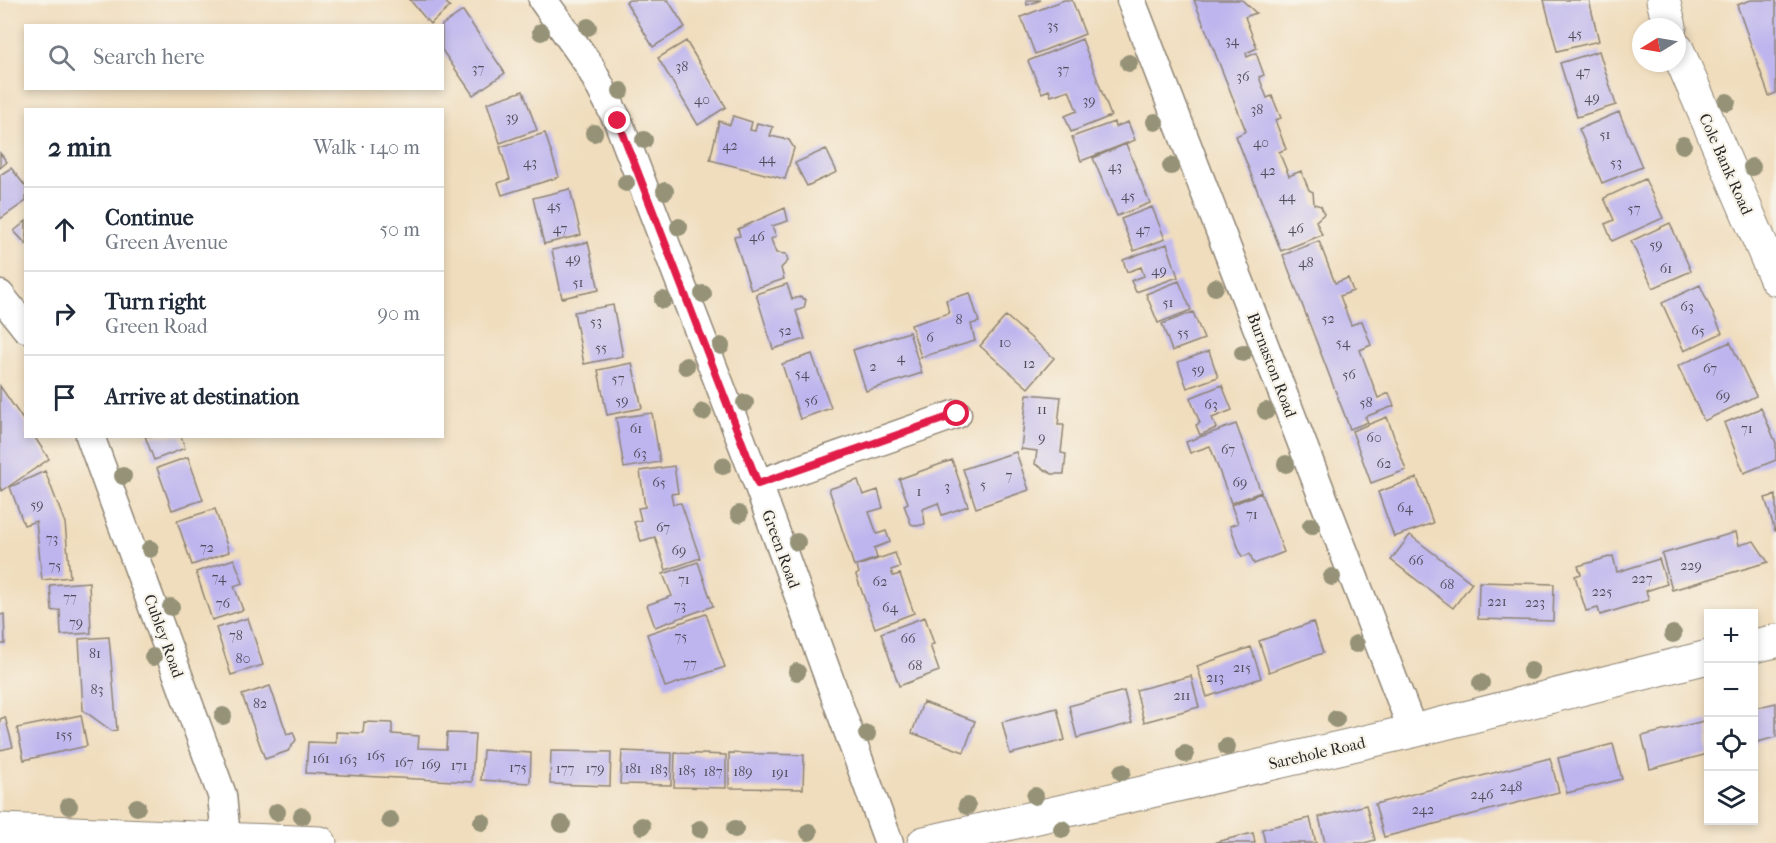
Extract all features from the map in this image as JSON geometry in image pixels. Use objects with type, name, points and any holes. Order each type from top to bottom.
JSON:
[{"type":"street","name":"Green Road","points":[[543,0],[589,65],[618,121],[758,484],[889,843]]},
{"type":"street","name":"Burnaston Road","points":[[1131,0],[1413,731]]},
{"type":"street","points":[[1663,0],[1668,18]]},
{"type":"street","name":"Cole Bank Road","points":[[1686,70],[1776,279]]},
{"type":"street","points":[[0,295],[24,325]]},
{"type":"street","points":[[758,484],[957,414]]},
{"type":"street","name":"Cubley Road","points":[[91,438],[222,795],[226,838]]},
{"type":"street","points":[[1758,645],[1776,640]]},
{"type":"street","name":"Sarehole Road","points":[[924,843],[1413,731],[1704,658]]},
{"type":"street","points":[[0,830],[320,843]]},
{"type":"building","points":[[410,0],[444,0],[450,7],[430,24]]},
{"type":"building","points":[[629,0],[668,0],[685,27],[653,47],[626,2]]},
{"type":"building","points":[[1026,0],[1041,0],[1027,5]]},
{"type":"building","points":[[1064,0],[1072,0],[1085,34],[1035,54],[1021,17]]},
{"type":"building","points":[[1194,0],[1242,0],[1256,13],[1245,17],[1257,48],[1246,53],[1247,57],[1256,53],[1264,75],[1259,77],[1267,98],[1272,96],[1281,118],[1275,120],[1286,149],[1279,152],[1289,176],[1301,171],[1309,190],[1313,192],[1314,204],[1321,206],[1324,214],[1316,221],[1322,235],[1281,251],[1236,136],[1246,131]]},
{"type":"building","points":[[1544,0],[1589,0],[1599,41],[1557,51]]},
{"type":"building","points":[[1751,0],[1776,0],[1776,93],[1769,96],[1737,5]]},
{"type":"building","points":[[463,11],[505,73],[473,95],[444,53],[444,24]]},
{"type":"building","points":[[1082,39],[1111,116],[1071,132],[1065,116],[1077,111],[1069,90],[1051,96],[1049,90],[1042,93],[1028,61]]},
{"type":"building","points":[[686,41],[726,107],[698,125],[658,58]]},
{"type":"building","points":[[1599,51],[1616,105],[1577,117],[1560,63]]},
{"type":"building","points":[[523,91],[537,130],[500,143],[487,103]]},
{"type":"building","points":[[1619,112],[1642,167],[1602,183],[1579,129]]},
{"type":"building","points":[[733,116],[752,122],[750,130],[755,131],[757,123],[773,127],[770,136],[789,140],[794,148],[785,179],[710,160],[719,121],[730,125]]},
{"type":"building","points":[[1114,122],[1115,127],[1128,122],[1135,140],[1081,161],[1072,137]]},
{"type":"building","points":[[545,133],[559,177],[502,195],[498,183],[510,179],[500,147]]},
{"type":"building","points":[[1126,144],[1150,203],[1117,216],[1093,158]]},
{"type":"building","points":[[826,149],[837,172],[807,186],[795,163]]},
{"type":"building","points":[[0,153],[7,162],[0,168]]},
{"type":"building","points":[[11,168],[24,184],[24,202],[0,219],[0,175]]},
{"type":"building","points":[[1645,179],[1663,218],[1612,241],[1605,224],[1614,220],[1604,198]]},
{"type":"building","points":[[570,189],[581,235],[544,244],[533,198]]},
{"type":"building","points":[[1152,207],[1165,239],[1134,251],[1121,219]]},
{"type":"building","points":[[785,208],[788,221],[772,226],[776,236],[771,239],[776,253],[786,254],[788,261],[781,268],[784,279],[751,290],[734,237],[740,236],[738,229]]},
{"type":"building","points":[[24,223],[24,242],[14,231]]},
{"type":"building","points":[[1670,223],[1691,271],[1653,288],[1631,241]]},
{"type":"building","points":[[1319,241],[1335,283],[1348,278],[1353,291],[1340,296],[1351,325],[1362,321],[1371,345],[1360,350],[1378,398],[1389,393],[1394,406],[1365,417],[1368,422],[1350,429],[1283,255]]},
{"type":"building","points":[[588,242],[599,290],[562,298],[552,250]]},
{"type":"building","points":[[1167,244],[1178,277],[1136,292],[1131,281],[1144,276],[1141,267],[1127,272],[1123,260]]},
{"type":"building","points":[[1179,281],[1191,310],[1158,323],[1146,294]]},
{"type":"building","points":[[787,284],[792,299],[800,297],[806,300],[804,308],[796,311],[805,339],[773,349],[756,294]]},
{"type":"building","points":[[1700,285],[1722,333],[1684,351],[1662,303]]},
{"type":"building","points":[[970,293],[979,322],[971,324],[975,341],[921,357],[911,325],[949,313],[946,300]]},
{"type":"building","points":[[613,305],[623,356],[584,364],[574,312]]},
{"type":"building","points":[[1193,312],[1204,339],[1172,351],[1162,324]]},
{"type":"building","points":[[1006,316],[1054,358],[1028,388],[980,346]]},
{"type":"building","points":[[909,332],[922,373],[866,391],[853,350]]},
{"type":"building","points":[[1730,342],[1756,396],[1704,421],[1678,366]]},
{"type":"building","points":[[1209,351],[1218,377],[1187,388],[1178,362]]},
{"type":"building","points":[[812,354],[831,408],[800,419],[782,364]]},
{"type":"building","points":[[632,363],[642,408],[607,415],[598,370]]},
{"type":"building","points":[[1222,385],[1232,410],[1212,418],[1216,428],[1200,435],[1196,425],[1200,423],[1190,398]]},
{"type":"building","points":[[0,386],[24,421],[24,438],[35,438],[49,459],[2,491],[0,487]]},
{"type":"building","points":[[1027,394],[1061,397],[1058,425],[1064,425],[1061,453],[1066,454],[1064,474],[1052,474],[1035,464],[1037,451],[1021,449]]},
{"type":"building","points":[[1761,408],[1776,443],[1776,460],[1744,473],[1724,423]]},
{"type":"building","points":[[652,413],[660,462],[624,468],[616,418]]},
{"type":"building","points":[[1387,417],[1406,470],[1371,483],[1352,431]]},
{"type":"building","points":[[1236,424],[1261,492],[1231,503],[1210,446],[1190,453],[1186,442]]},
{"type":"building","points":[[146,438],[182,438],[185,448],[154,460]]},
{"type":"building","points":[[1016,452],[1029,490],[976,508],[963,469]]},
{"type":"building","points":[[188,457],[203,500],[172,510],[157,468]]},
{"type":"building","points":[[952,460],[968,506],[942,515],[938,503],[923,509],[925,524],[917,526],[911,524],[904,505],[908,503],[899,479]]},
{"type":"building","points":[[674,466],[678,493],[671,494],[673,504],[681,503],[700,558],[666,570],[655,537],[641,541],[634,522],[641,520],[638,508],[645,507],[640,471]]},
{"type":"building","points":[[45,471],[65,523],[70,577],[42,580],[36,521],[24,525],[10,487]]},
{"type":"building","points":[[1417,478],[1433,523],[1394,537],[1378,492]]},
{"type":"building","points":[[858,480],[863,495],[878,490],[883,508],[869,512],[877,534],[886,531],[890,542],[874,548],[877,558],[854,566],[829,489]]},
{"type":"building","points":[[1261,493],[1284,552],[1254,564],[1250,554],[1242,557],[1230,526],[1238,523],[1231,505]]},
{"type":"building","points":[[1776,495],[1776,531],[1775,531],[1765,498]]},
{"type":"building","points":[[215,509],[229,552],[192,565],[177,521]]},
{"type":"building","points":[[1736,532],[1739,545],[1754,541],[1768,562],[1672,590],[1662,554]]},
{"type":"building","points":[[1410,535],[1472,583],[1453,608],[1391,560]]},
{"type":"building","points":[[895,553],[900,567],[891,570],[893,576],[900,574],[914,613],[875,628],[856,575],[859,573],[857,566]]},
{"type":"building","points":[[1613,556],[1617,572],[1659,559],[1667,584],[1646,591],[1649,600],[1600,615],[1598,608],[1586,611],[1575,576],[1581,574],[1578,566]]},
{"type":"building","points":[[234,559],[243,583],[234,586],[243,610],[212,620],[196,572]]},
{"type":"building","points":[[698,562],[713,606],[655,627],[647,605],[672,596],[663,574]]},
{"type":"building","points":[[89,582],[91,633],[61,635],[60,610],[52,611],[50,585]]},
{"type":"building","points":[[1479,582],[1554,584],[1553,621],[1478,619]]},
{"type":"building","points":[[4,614],[5,644],[0,644],[0,615]]},
{"type":"building","points":[[706,614],[725,667],[665,687],[647,634]]},
{"type":"building","points":[[925,617],[934,644],[930,645],[939,671],[899,686],[881,633]]},
{"type":"building","points":[[248,618],[263,665],[231,675],[216,628]]},
{"type":"building","points":[[1313,622],[1323,653],[1269,672],[1259,641]]},
{"type":"building","points":[[109,637],[117,730],[112,731],[83,710],[79,639]]},
{"type":"building","points":[[1251,647],[1261,678],[1207,697],[1197,666]]},
{"type":"building","points":[[1191,676],[1199,707],[1144,722],[1136,690]]},
{"type":"building","points":[[270,686],[287,734],[293,732],[296,740],[288,751],[265,759],[242,695]]},
{"type":"building","points":[[1124,691],[1132,723],[1077,738],[1069,706]]},
{"type":"building","points":[[923,702],[975,721],[964,752],[912,733]]},
{"type":"building","points":[[1776,703],[1776,737],[1758,742],[1758,707]]},
{"type":"building","points":[[1057,708],[1065,740],[1010,754],[1002,722]]},
{"type":"building","points":[[81,715],[87,746],[24,760],[17,728]]},
{"type":"building","points":[[5,717],[13,747],[0,750],[0,719]]},
{"type":"building","points":[[1704,721],[1704,755],[1650,769],[1642,736]]},
{"type":"building","points":[[364,722],[392,723],[392,734],[419,736],[418,748],[446,749],[447,733],[475,734],[472,782],[306,773],[308,742],[336,743],[336,732],[363,733]]},
{"type":"building","points":[[1613,744],[1622,779],[1567,793],[1558,758]]},
{"type":"building","points":[[483,750],[531,753],[530,783],[481,780]]},
{"type":"building","points":[[551,751],[611,752],[610,786],[550,784]]},
{"type":"building","points":[[622,751],[672,753],[671,785],[620,784]]},
{"type":"building","points":[[675,753],[726,755],[726,788],[674,787]]},
{"type":"building","points":[[729,753],[804,755],[803,789],[729,788]]},
{"type":"building","points":[[1550,758],[1559,792],[1384,837],[1375,804]]},
{"type":"building","points":[[1366,805],[1375,840],[1364,843],[1325,843],[1319,817]]},
{"type":"building","points":[[1310,818],[1316,843],[1265,843],[1262,829]]},
{"type":"building","points":[[1253,833],[1255,843],[1216,842]]},
{"type":"route","points":[[618,121],[758,484],[957,414]]}]
